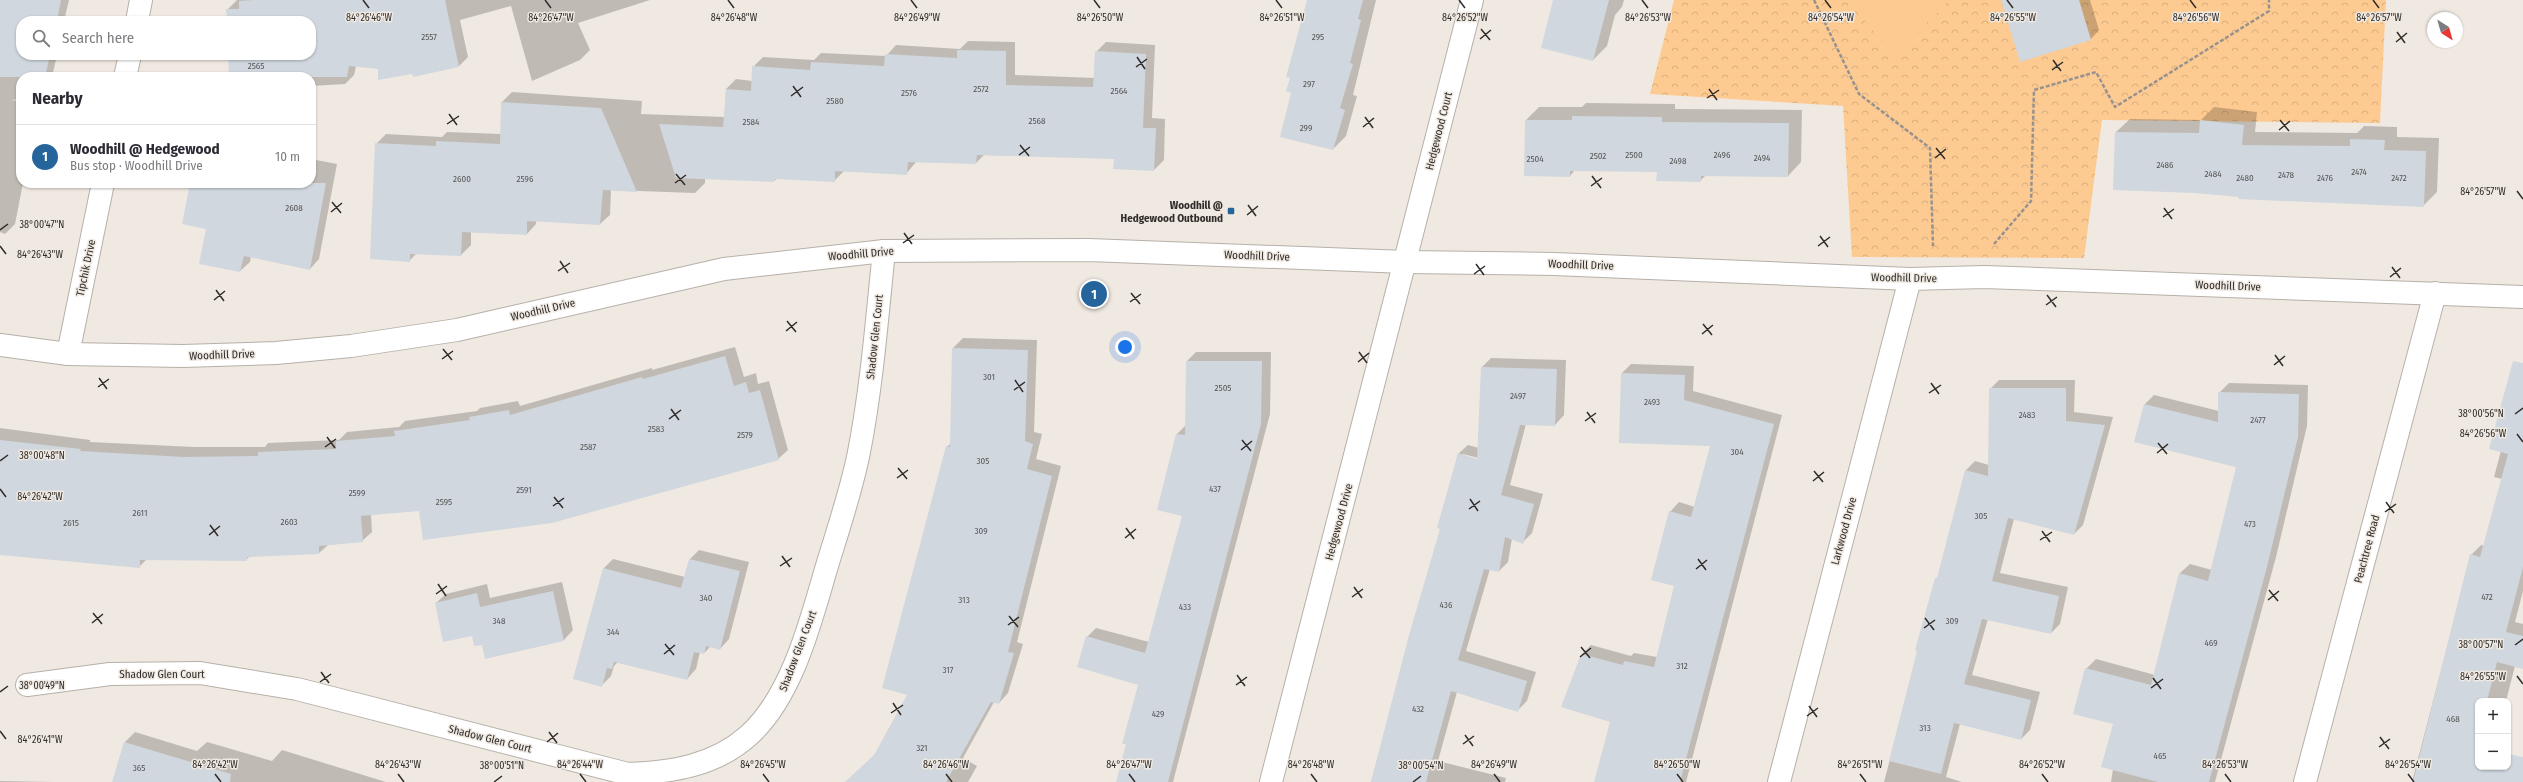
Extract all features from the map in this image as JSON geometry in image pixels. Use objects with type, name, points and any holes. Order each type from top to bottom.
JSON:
[{"type":"street","points":[[138,16],[141,0]]},
{"type":"street","name":"Hedgewood Court","points":[[1406,262],[1472,0]]},
{"type":"street","points":[[126,72],[129,60]]},
{"type":"street","name":"Tipchik Drive","points":[[68,354],[102,188]]},
{"type":"street","name":"Woodhill Drive","points":[[0,345],[68,354],[183,356],[276,353],[351,346],[457,330],[724,269],[884,250],[1088,250],[1406,262],[1554,264],[1910,279],[1984,277],[2523,297]]},
{"type":"street","name":"Shadow Glen Court","points":[[27,685],[110,674],[200,673],[297,689],[628,774],[668,772],[711,760],[748,736],[782,694],[811,623],[859,454],[870,390],[884,250]]},
{"type":"street","name":"Hedgewood Drive","points":[[1271,782],[1406,262]]},
{"type":"street","name":"Larkwood Drive","points":[[1779,782],[1910,279]]},
{"type":"street","name":"Peachtree Road","points":[[2305,782],[2435,293]]},
{"type":"path","points":[[1814,0],[1859,94],[1930,148],[1933,250]]},
{"type":"path","points":[[1992,247],[2031,201],[2034,90],[2096,72],[2115,107],[2269,11],[2269,0]]},
{"type":"green space","points":[[1674,0],[2386,0],[2380,123],[2102,120],[2084,258],[1852,257],[1843,106],[1650,94]]},
{"type":"green space","points":[[1847,0],[1949,0],[1895,56]]},
{"type":"building","points":[[0,0],[61,0],[58,16],[16,16],[16,60],[49,60],[46,72],[16,72],[16,77],[0,77]]},
{"type":"building","points":[[445,0],[459,67],[413,77],[412,74],[378,80],[378,69],[349,66],[347,77],[316,77],[316,72],[229,72],[228,60],[316,60],[316,16],[227,16],[226,9],[239,9],[239,1]]},
{"type":"building","points":[[1307,0],[1363,0],[1358,19],[1361,20],[1350,63],[1353,64],[1340,108],[1345,110],[1333,150],[1280,137],[1291,93],[1286,91],[1290,78],[1286,77]]},
{"type":"building","points":[[1553,0],[1609,0],[1593,61],[1541,48]]},
{"type":"building","points":[[2001,0],[2079,0],[2091,40],[2020,62]]},
{"type":"building","points":[[957,50],[1006,51],[1006,85],[1093,87],[1095,51],[1146,54],[1143,128],[1156,128],[1154,171],[1113,169],[1114,159],[977,155],[976,164],[908,162],[907,175],[835,171],[835,182],[775,179],[774,182],[676,178],[659,124],[723,127],[726,89],[751,91],[752,66],[810,70],[811,62],[884,66],[885,54],[957,58]]},
{"type":"building","points":[[501,102],[601,108],[637,192],[603,190],[600,225],[527,221],[527,235],[462,232],[461,256],[410,254],[410,262],[370,259],[375,143],[436,146],[436,141],[500,144]]},
{"type":"building","points":[[1572,116],[1662,117],[1662,122],[1789,123],[1788,177],[1701,176],[1701,182],[1656,181],[1657,172],[1570,171],[1570,177],[1524,176],[1525,120],[1572,120]]},
{"type":"building","points":[[2200,120],[2244,125],[2242,145],[2350,146],[2350,139],[2385,140],[2384,150],[2426,151],[2424,207],[2238,199],[2239,197],[2195,193],[2113,190],[2115,132],[2199,133]]},
{"type":"building","points":[[316,183],[326,183],[310,270],[244,256],[240,272],[199,264],[206,229],[182,224],[189,188],[316,188]]},
{"type":"building","points":[[952,348],[1028,350],[1025,441],[1033,444],[1027,469],[1052,476],[1008,652],[1014,653],[999,704],[991,702],[946,782],[845,782],[874,755],[907,695],[882,688],[946,446],[950,447]]},
{"type":"building","points":[[725,356],[734,386],[746,382],[749,393],[760,390],[779,460],[552,523],[423,540],[419,511],[361,516],[363,542],[319,546],[319,554],[247,557],[247,561],[140,560],[140,568],[0,555],[0,440],[81,449],[80,451],[184,457],[258,456],[258,452],[336,449],[336,441],[395,436],[394,431],[470,420],[469,417],[509,410],[510,415],[642,377],[643,379]]},
{"type":"building","points":[[1186,361],[1262,361],[1261,424],[1168,782],[1116,782],[1126,744],[1122,744],[1138,685],[1077,667],[1086,636],[1145,653],[1182,516],[1157,510],[1176,434],[1185,435]]},
{"type":"building","points":[[2513,361],[2523,363],[2523,567],[2506,632],[2523,636],[2523,669],[2497,662],[2488,698],[2475,698],[2475,770],[2511,770],[2511,755],[2523,757],[2523,782],[2413,782],[2470,554],[2480,557],[2508,454],[2489,449]]},
{"type":"building","points":[[1481,367],[1557,369],[1555,426],[1520,425],[1501,495],[1534,504],[1523,544],[1505,537],[1499,572],[1484,569],[1458,660],[1527,681],[1518,712],[1451,691],[1426,782],[1371,782],[1409,635],[1440,529],[1437,528],[1458,453],[1477,459]]},
{"type":"building","points":[[1621,373],[1685,375],[1684,400],[1774,424],[1680,782],[1594,782],[1610,722],[1561,707],[1581,654],[1623,665],[1624,661],[1654,667],[1674,586],[1651,580],[1669,511],[1691,517],[1710,446],[1619,443]]},
{"type":"building","points":[[1989,388],[2066,388],[2066,421],[2105,425],[2074,535],[2008,518],[1992,581],[2059,596],[2051,634],[1982,619],[1964,684],[2031,700],[2021,740],[1954,723],[1941,774],[1889,761],[1917,651],[1915,650],[1935,578],[1937,578],[1965,470],[1988,476]]},
{"type":"building","points":[[2218,392],[2299,394],[2298,437],[2267,567],[2209,782],[2158,782],[2101,767],[2113,724],[2073,714],[2085,668],[2151,685],[2179,573],[2208,581],[2236,467],[2134,442],[2144,404],[2218,422]]},
{"type":"building","points":[[689,559],[740,571],[720,650],[706,646],[704,654],[694,652],[687,680],[614,662],[612,669],[607,668],[602,687],[573,679],[603,568],[681,588]]},
{"type":"building","points":[[553,591],[564,641],[485,659],[482,645],[474,646],[472,636],[443,642],[435,603],[477,593],[480,607]]},
{"type":"building","points":[[124,742],[231,774],[230,782],[112,782]]},
{"type":"place","name":"Woodhill @ Hedgewood Outbound","points":[[1231,211]]},
{"type":"place","name":"Woodhill @ Hedgewood","points":[[1094,294]]}]
